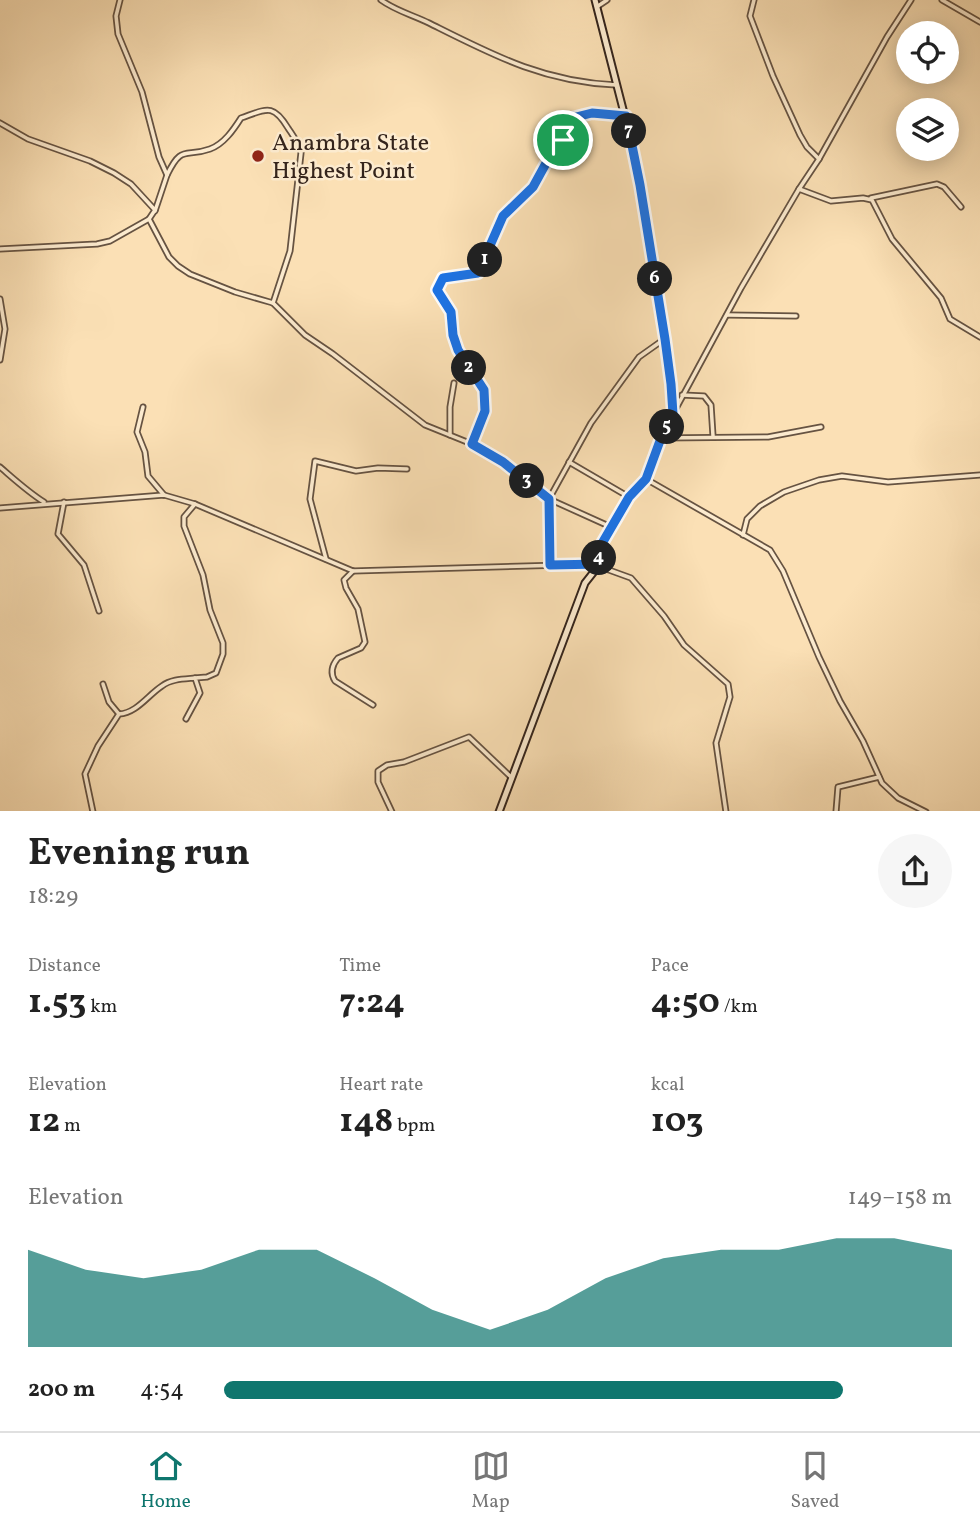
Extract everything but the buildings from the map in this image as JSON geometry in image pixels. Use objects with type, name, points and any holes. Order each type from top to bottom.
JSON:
[{"type":"main road","points":[[499,811],[585,583],[600,564],[597,552],[629,497],[646,479],[673,414],[665,339],[637,166],[599,20],[597,3]]},
{"type":"street","points":[[120,0],[116,16],[118,34],[142,92],[159,157],[167,175]]},
{"type":"street","points":[[381,0],[392,8],[536,73],[563,80],[618,85]]},
{"type":"street","points":[[597,3],[607,0]]},
{"type":"street","points":[[754,0],[750,16],[773,76],[800,135],[819,159]]},
{"type":"street","points":[[673,414],[799,189],[911,0]]},
{"type":"street","points":[[942,0],[980,22]]},
{"type":"street","points":[[0,249],[110,241],[149,219],[161,198],[174,160],[186,152],[211,149],[231,132],[241,118],[270,110],[279,114],[299,142],[301,153],[290,251],[273,303]]},
{"type":"street","points":[[472,444],[485,411],[484,390],[458,350],[453,335],[451,312],[437,290],[439,283],[447,276],[478,273],[503,216],[533,187],[550,156],[558,154],[563,148],[564,120],[592,113],[626,116]]},
{"type":"street","points":[[0,123],[28,139],[90,161],[114,173],[131,184],[155,210]]},
{"type":"street","points":[[799,189],[831,201],[869,198],[937,184],[944,187],[961,207]]},
{"type":"street","points":[[869,198],[875,203],[892,239],[941,298],[950,319],[980,337]]},
{"type":"street","points":[[149,219],[169,257],[178,266],[190,274],[234,292],[273,303],[305,335],[425,425],[472,444],[503,462],[549,499],[611,527]]},
{"type":"street","points":[[0,299],[5,329],[0,360]]},
{"type":"street","points":[[727,315],[796,316]]},
{"type":"street","points":[[550,565],[549,499],[591,423],[639,357],[665,339]]},
{"type":"street","points":[[450,435],[450,407],[454,383]]},
{"type":"street","points":[[682,395],[704,396],[711,405],[713,436]]},
{"type":"street","points":[[144,407],[137,432],[145,452],[148,476],[164,495]]},
{"type":"street","points":[[661,438],[768,437],[821,427]]},
{"type":"street","points":[[326,559],[310,499],[315,461],[356,471],[379,468],[407,470]]},
{"type":"street","points":[[569,462],[629,497]]},
{"type":"street","points":[[0,467],[23,484],[32,495],[46,503]]},
{"type":"street","points":[[743,535],[747,519],[760,506],[784,492],[819,480],[842,476],[888,482],[980,475]]},
{"type":"street","points":[[646,479],[770,550],[779,564],[819,657],[879,777],[890,793],[926,811]]},
{"type":"street","points":[[0,508],[164,495],[195,504],[353,571],[600,564],[631,579],[664,616],[684,645],[728,684],[730,697],[716,743],[726,811]]},
{"type":"street","points":[[64,502],[58,534],[84,565],[99,611]]},
{"type":"street","points":[[93,811],[85,774],[97,746],[119,714],[127,713],[171,681],[207,677],[216,673],[223,654],[223,643],[210,610],[203,575],[184,526],[184,517],[195,504]]},
{"type":"street","points":[[353,571],[344,580],[358,609],[365,642],[360,648],[338,657],[332,668],[332,676],[335,681],[373,705]]},
{"type":"street","points":[[186,719],[200,694],[195,677]]},
{"type":"street","points":[[103,684],[109,702],[119,714]]},
{"type":"street","points":[[392,811],[381,790],[378,771],[387,765],[404,762],[469,737],[512,778]]},
{"type":"street","points":[[836,811],[838,787],[879,777]]},
{"type":"place","name":"Anambra State Highest Point","points":[[258,156]]},
{"type":"route","points":[[592,113],[626,116],[640,185],[671,384],[673,414],[646,479],[629,497],[597,552],[600,564],[550,565],[549,499],[503,462],[472,444],[485,411],[486,398],[479,380],[458,350],[453,335],[451,312],[437,290],[441,279],[447,276],[478,273],[503,216],[533,187],[550,156],[558,154],[563,148],[563,140],[563,122],[566,118],[592,113]]}]
